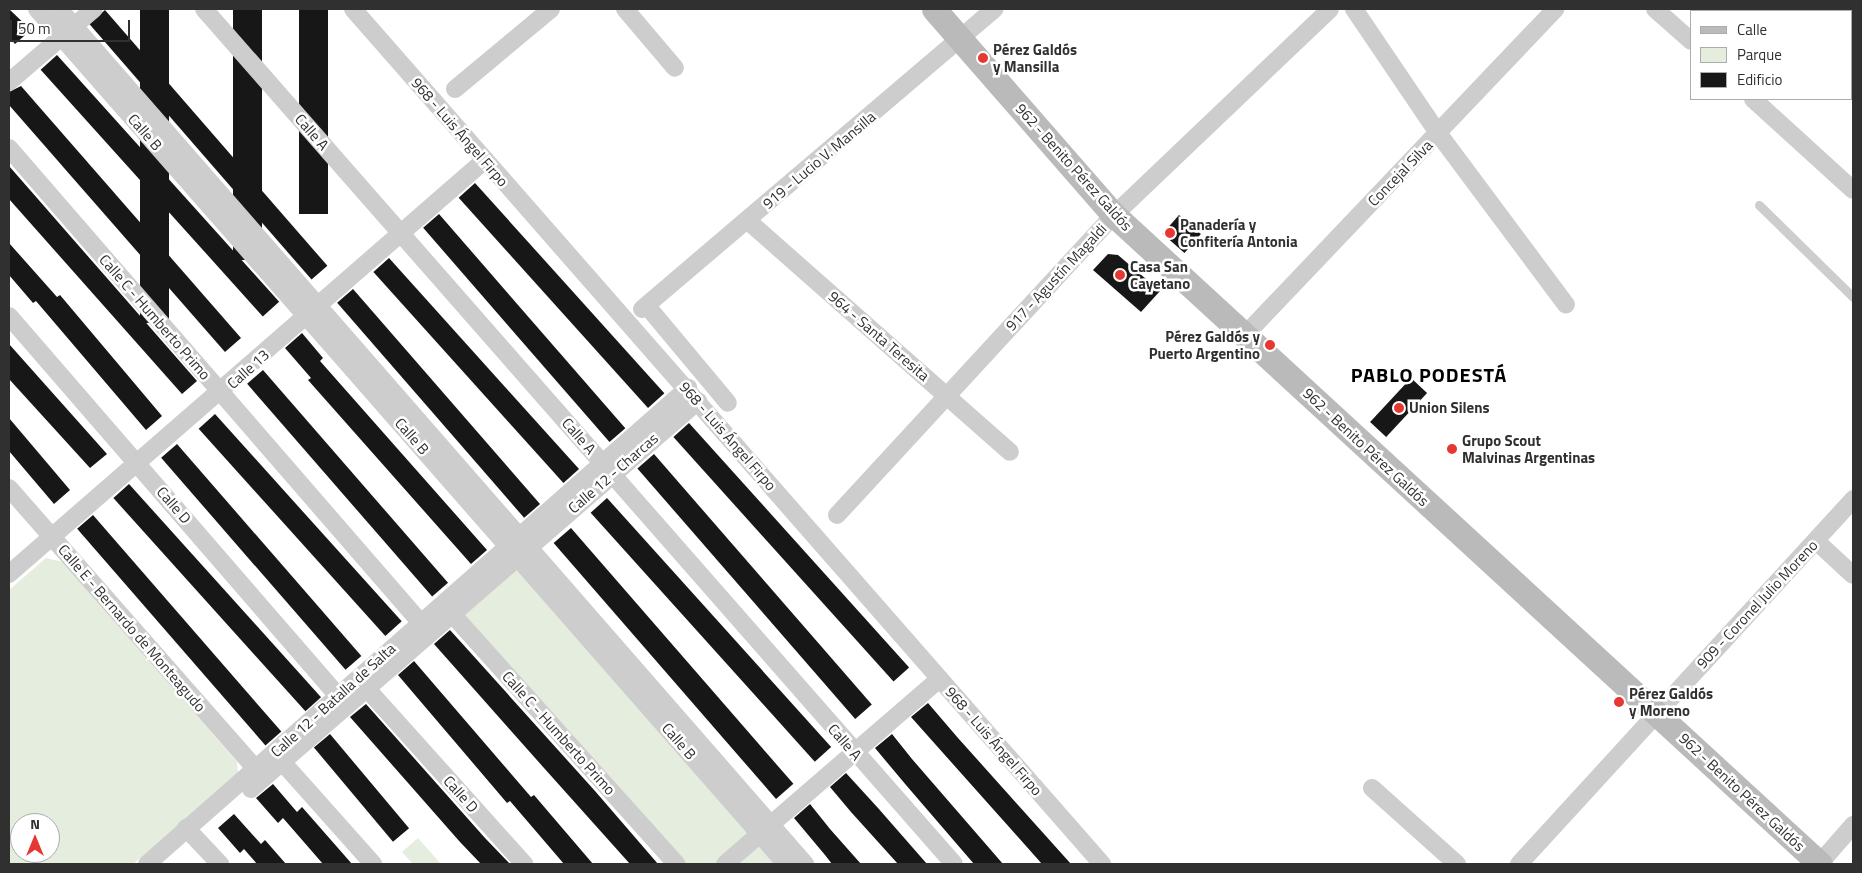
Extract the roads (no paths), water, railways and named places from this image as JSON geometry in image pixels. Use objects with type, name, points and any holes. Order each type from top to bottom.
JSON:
[{"type":"main road","name":"962 - Benito Pérez Galdós","points":[[934,9],[1114,215],[1819,864]]},
{"type":"street","name":"Calle B","points":[[37,9],[68,32],[764,829],[805,864]]},
{"type":"street","name":"Calle B","points":[[59,9],[68,32]]},
{"type":"street","points":[[9,82],[94,9]]},
{"type":"street","name":"Calle A","points":[[204,9],[401,232],[853,752],[954,864]]},
{"type":"street","name":"968 - Luis Ángel Firpo","points":[[353,9],[693,394],[939,679],[1102,864]]},
{"type":"street","points":[[455,90],[551,9]]},
{"type":"street","points":[[625,9],[675,68]]},
{"type":"street","name":"919 - Lucio V. Mansilla","points":[[728,403],[644,307],[748,221],[996,9]]},
{"type":"street","name":"917 - Agustín Magaldi","points":[[838,515],[1114,215],[1330,9]]},
{"type":"street","points":[[1354,9],[1438,133],[1566,305]]},
{"type":"street","name":"Concejal Silva","points":[[1245,335],[1555,9]]},
{"type":"street","points":[[1655,9],[1690,41]]},
{"type":"street","points":[[1754,100],[1853,190]]},
{"type":"street","name":"Calle C - Humberto Primo","points":[[9,148],[420,622]]},
{"type":"street","name":"Calle 13","points":[[9,574],[221,393],[401,232],[485,160]]},
{"type":"street","name":"964 - Santa Teresita","points":[[748,221],[1010,452]]},
{"type":"street","name":"Calle D","points":[[9,316],[338,696]]},
{"type":"street","name":"Calle 12 - Charcas","points":[[518,546],[693,394]]},
{"type":"street","name":"Calle E - Bernardo de Monteagudo","points":[[9,488],[256,769]]},
{"type":"street","name":"909 - Coronel Julio Moreno","points":[[1520,864],[1656,712],[1853,499]]},
{"type":"street","points":[[1816,541],[1853,574]]},
{"type":"street","name":"Calle 12 - Batalla de Salta","points":[[147,864],[190,833],[278,758],[518,546]]},
{"type":"street","name":"Calle C - Humberto Primo","points":[[447,608],[676,864]]},
{"type":"street","name":"Calle 12 - Batalla de Salta","points":[[164,864],[190,833],[256,769],[278,758],[338,696],[363,684],[420,622],[447,608]]},
{"type":"street","points":[[725,864],[939,679]]},
{"type":"street","name":"Calle D","points":[[363,684],[524,864]]},
{"type":"street","points":[[278,758],[373,864]]},
{"type":"street","points":[[1372,788],[1457,864]]},
{"type":"street","points":[[1819,864],[1853,825]]},
{"type":"street","name":"Calle B","points":[[764,829],[786,864]]},
{"type":"street","points":[[190,833],[220,864]]},
{"type":"lane","points":[[1758,205],[1853,297]]},
{"type":"place","name":"Pérez Galdós y Mansilla","points":[[983,58]]},
{"type":"place","name":"Panadería y Confitería Antonia","points":[[1170,233]]},
{"type":"place","name":"Casa San Cayetano","points":[[1120,275]]},
{"type":"place","name":"Pérez Galdós y Puerto Argentino","points":[[1270,345]]},
{"type":"place","name":"Union Silens","points":[[1399,408]]},
{"type":"place","name":"Grupo Scout Malvinas Argentinas","points":[[1452,449]]},
{"type":"place","name":"Pérez Galdós y Moreno","points":[[1619,702]]},
{"type":"district","name":"PABLO PODESTÁ","points":[[1429,374]]}]
